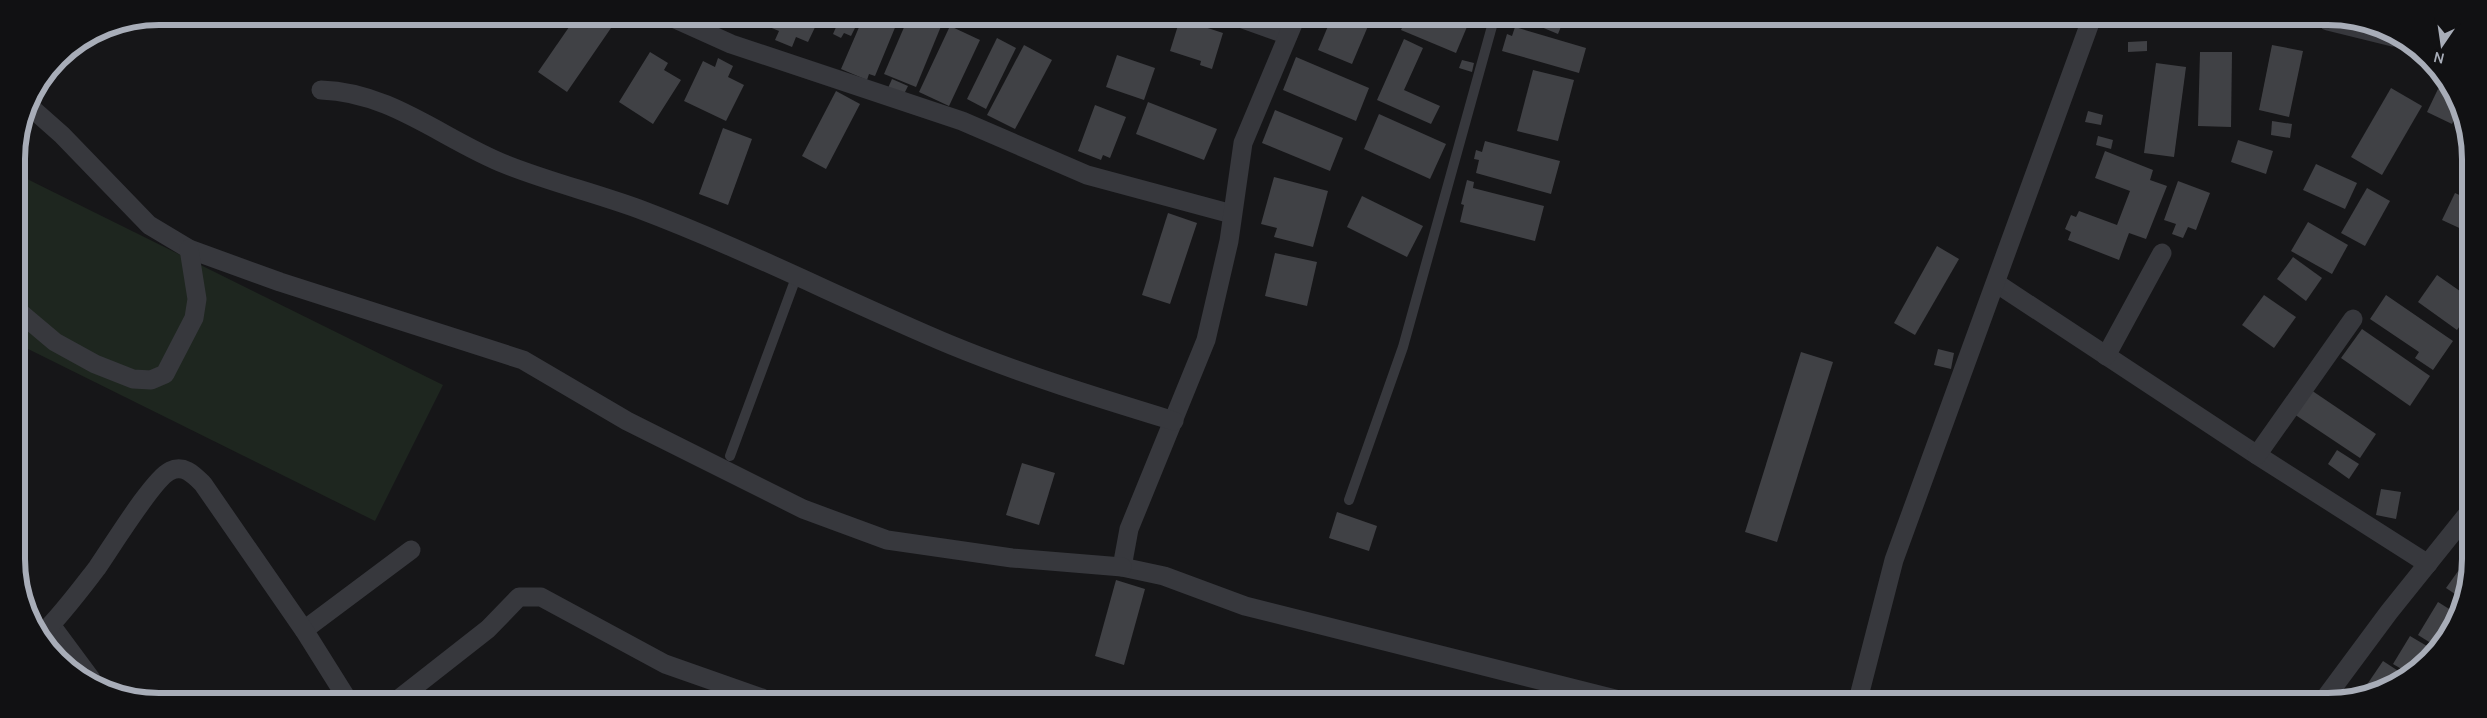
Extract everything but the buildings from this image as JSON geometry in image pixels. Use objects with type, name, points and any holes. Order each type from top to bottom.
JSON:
[{"type":"street","points":[[689,25],[731,44],[962,121],[1087,175],[1232,214]]},
{"type":"street","points":[[1860,693],[1894,560],[2089,25]]},
{"type":"street","points":[[1122,567],[1129,529],[1206,340],[1232,214],[1243,143],[1292,27]]},
{"type":"street","points":[[322,90],[341,90],[399,108],[506,165],[639,209],[797,275],[960,348],[1041,379],[1174,421]]},
{"type":"street","points":[[34,110],[62,135],[149,225],[189,249],[280,282],[523,360],[627,421],[803,509],[887,540],[1012,558],[1122,567],[1164,576],[1245,606],[1591,693]]},
{"type":"street","points":[[25,317],[55,342],[95,364],[134,379],[152,380],[165,374],[194,318],[197,298],[189,249]]},
{"type":"street","points":[[2106,356],[2162,252]]},
{"type":"street","points":[[1996,283],[2257,455],[2428,564]]},
{"type":"street","points":[[2257,455],[2353,319]]},
{"type":"street","points":[[81,668],[47,629],[96,568],[157,482],[172,470],[180,468],[193,474],[203,484],[304,630],[343,693]]},
{"type":"street","points":[[2329,693],[2462,521]]},
{"type":"street","points":[[304,630],[411,550]]},
{"type":"street","points":[[406,693],[488,629],[519,597],[528,596],[541,597],[665,664],[748,693]]},
{"type":"lane","points":[[1350,500],[1403,347],[1492,25]]},
{"type":"lane","points":[[730,456],[797,275]]},
{"type":"shaded area","points":[[25,178],[443,385],[375,521],[25,347]]}]
